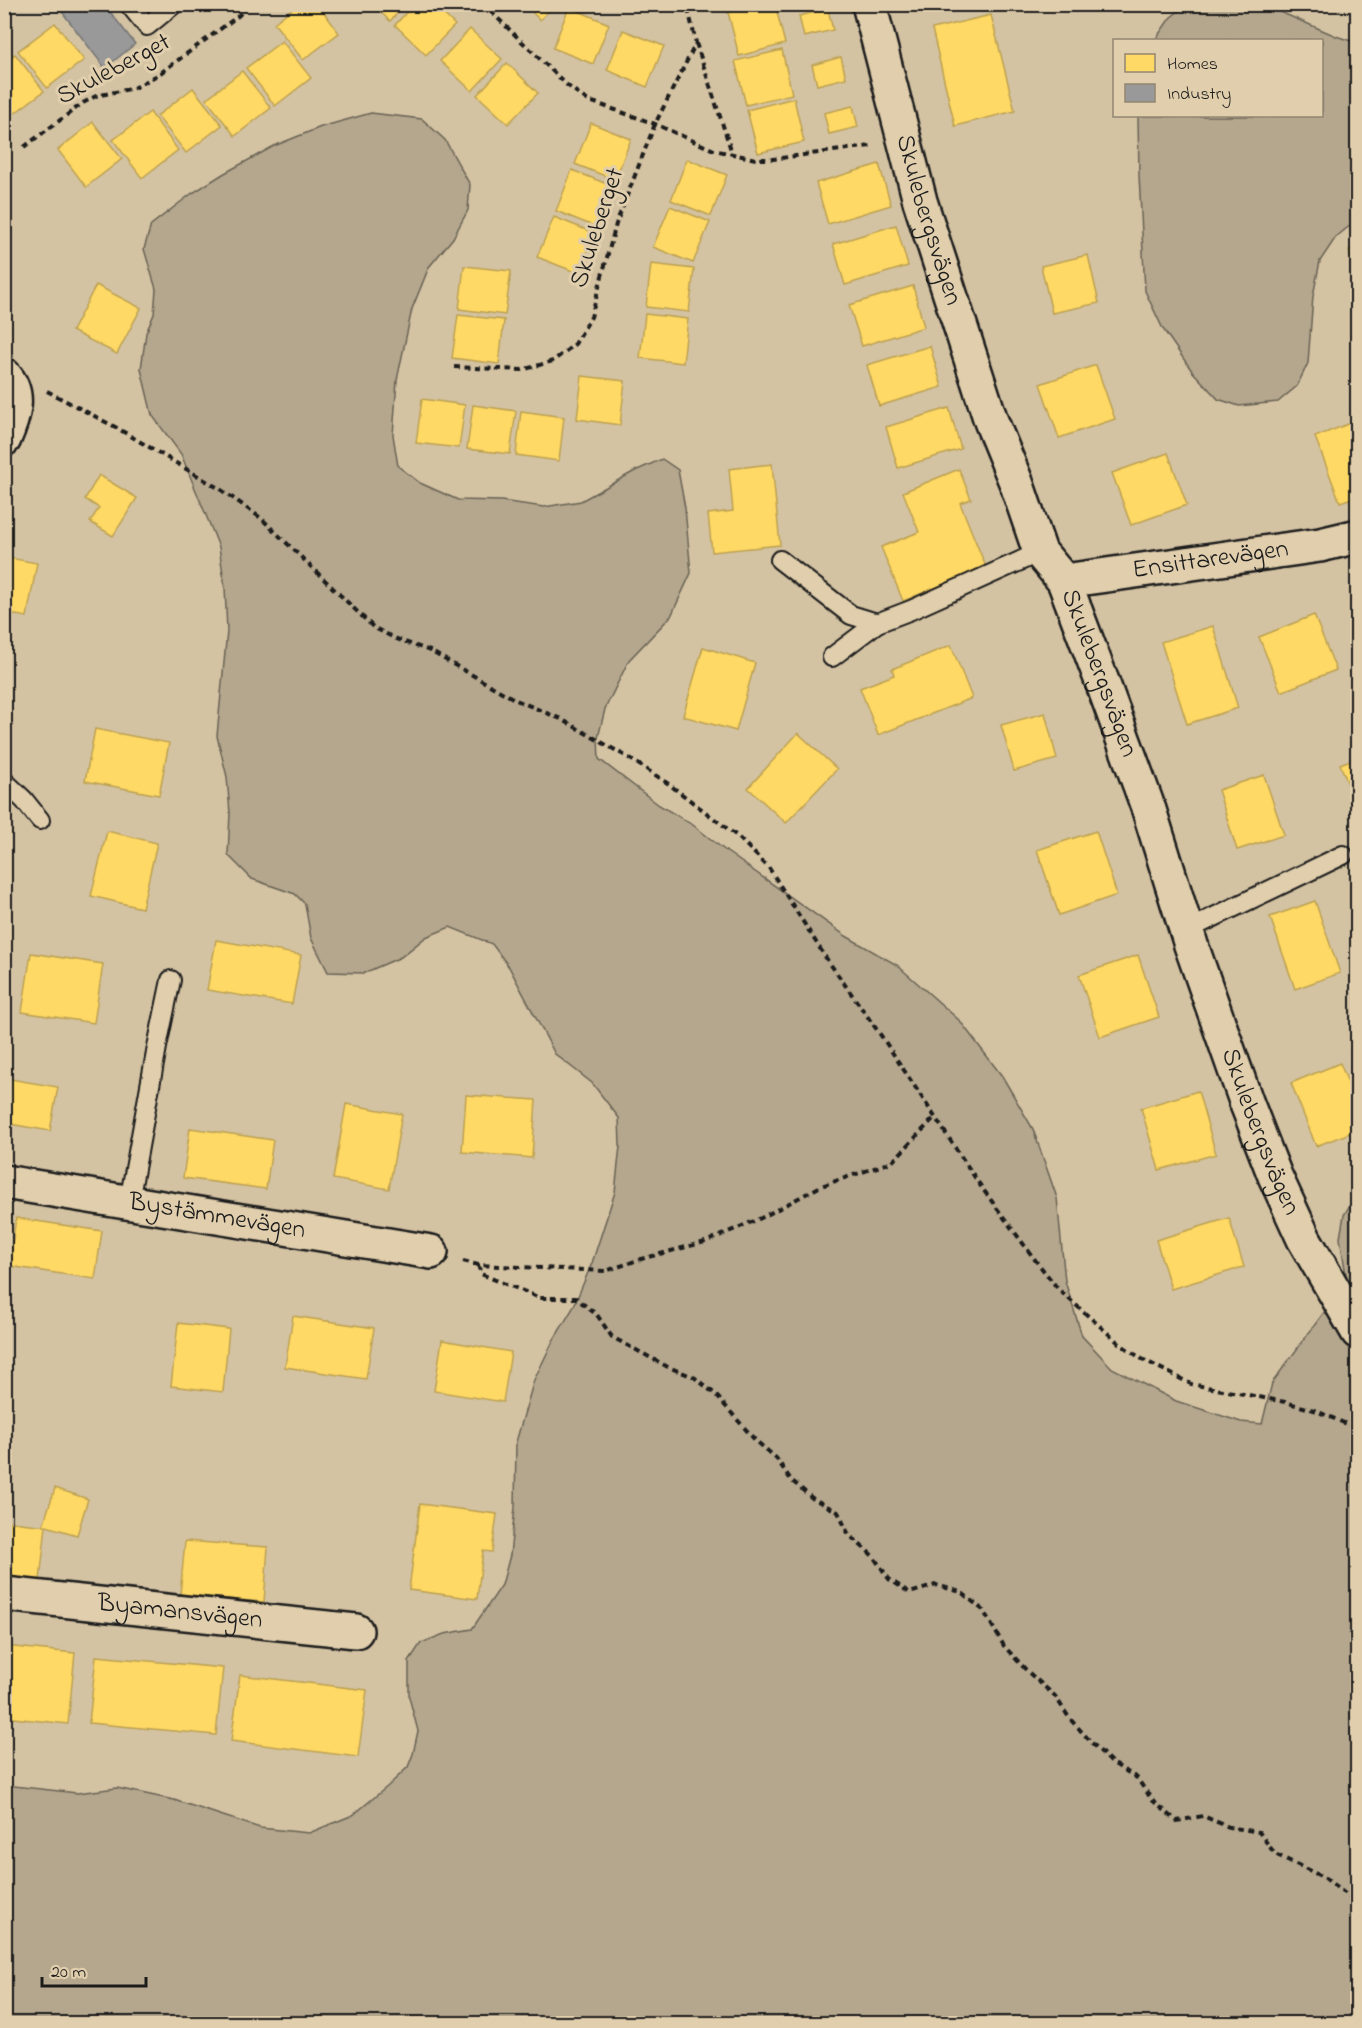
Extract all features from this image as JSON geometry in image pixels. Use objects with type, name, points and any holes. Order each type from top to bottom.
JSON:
[{"type":"street","name":"Skulebergsvägen","points":[[869,4],[920,201],[991,421],[1016,482],[1040,552],[1064,581],[1149,810],[1187,930],[1247,1104],[1275,1176],[1304,1239],[1358,1332]]},
{"type":"street","points":[[4,375],[9,379],[15,396],[14,416],[4,439]]},
{"type":"street","name":"Ensittarevägen","points":[[1064,581],[1320,545],[1358,536]]},
{"type":"street","name":"Bystämmevägen","points":[[4,1182],[431,1252]]},
{"type":"street","name":"Byamansvägen","points":[[4,1594],[356,1631]]},
{"type":"lane","points":[[129,4],[147,26],[174,4]]},
{"type":"lane","points":[[832,657],[877,623],[1040,552]]},
{"type":"lane","points":[[780,560],[851,615],[877,623]]},
{"type":"lane","points":[[4,781],[24,800],[40,820]]},
{"type":"lane","points":[[1187,930],[1342,855]]},
{"type":"lane","points":[[129,1202],[171,981]]},
{"type":"path","points":[[483,4],[568,86],[587,100],[655,124],[714,150],[756,159],[773,159],[903,141]]},
{"type":"path","points":[[687,4],[696,43],[732,153]]},
{"type":"path","name":"Skuleberget","points":[[24,147],[82,103],[96,96],[134,88],[159,74],[221,29],[248,5]]},
{"type":"path","name":"Skuleberget","points":[[454,367],[522,370],[553,361],[575,344],[591,317],[616,224],[655,124],[696,43]]},
{"type":"path","points":[[41,388],[127,434],[220,489],[261,518],[374,627],[394,638],[430,651],[516,700],[561,719],[624,755],[666,782],[737,836],[769,868],[826,958],[882,1037],[982,1188],[1059,1290],[1120,1344],[1168,1374],[1191,1384],[1285,1402],[1314,1410],[1358,1429]]},
{"type":"path","points":[[431,1252],[478,1265],[606,1271],[705,1242],[761,1218],[821,1186],[892,1162],[935,1117]]},
{"type":"path","points":[[478,1265],[482,1274],[540,1298],[576,1298],[597,1315],[612,1337],[668,1367],[694,1377],[715,1394],[755,1440],[776,1458],[791,1480],[812,1498],[838,1512],[849,1535],[873,1556],[889,1579],[910,1593],[936,1585],[961,1592],[983,1610],[1004,1646],[1055,1696],[1070,1719],[1092,1743],[1111,1762],[1137,1778],[1152,1800],[1177,1821],[1203,1816],[1228,1827],[1259,1832],[1275,1854],[1325,1878],[1358,1904]]},
{"type":"shaded area","points":[[1186,5],[1264,5],[1357,43],[1357,220],[1336,237],[1320,261],[1313,296],[1308,363],[1297,386],[1278,402],[1239,406],[1218,399],[1192,371],[1163,329],[1145,291],[1138,117],[1323,117],[1323,39],[1156,39],[1170,18]]},
{"type":"shaded area","points":[[371,113],[422,119],[445,140],[470,185],[468,210],[453,238],[429,267],[412,309],[397,380],[393,435],[398,466],[420,483],[458,500],[501,501],[544,507],[581,501],[662,459],[678,470],[685,508],[691,573],[671,616],[629,660],[605,709],[598,738],[599,759],[659,805],[693,825],[727,852],[846,936],[897,965],[960,1021],[1002,1076],[1033,1129],[1057,1198],[1065,1281],[1082,1336],[1112,1368],[1176,1401],[1241,1422],[1262,1424],[1272,1383],[1347,1281],[1340,1238],[1344,1215],[1357,1193],[1357,2023],[90,2024],[74,2021],[5,2020],[5,1785],[77,1793],[117,1788],[174,1800],[260,1828],[309,1833],[353,1815],[408,1767],[418,1731],[409,1697],[409,1661],[421,1643],[444,1634],[472,1629],[502,1585],[510,1555],[515,1507],[516,1442],[534,1380],[553,1341],[573,1308],[592,1263],[615,1192],[620,1146],[619,1118],[592,1083],[555,1054],[509,967],[492,944],[450,927],[426,937],[401,957],[364,973],[328,972],[311,938],[305,904],[295,894],[252,879],[228,855],[230,813],[227,777],[217,736],[227,631],[225,587],[219,547],[181,454],[152,415],[141,369],[146,333],[154,314],[156,289],[144,249],[151,225],[191,194],[223,174],[274,146],[321,127]]},
{"type":"building: Homes","points":[[298,4],[318,4],[339,33],[303,60],[274,23]]},
{"type":"building: Homes","points":[[372,4],[406,4],[390,21]]},
{"type":"building: Homes","points":[[414,4],[433,4],[455,25],[426,55],[395,25]]},
{"type":"building: Homes","points":[[524,4],[555,4],[540,20]]},
{"type":"building: Homes","points":[[759,4],[775,4],[785,44],[739,56],[728,12]]},
{"type":"building: Homes","points":[[569,7],[609,24],[593,64],[553,48]]},
{"type":"building: Homes","points":[[828,9],[833,30],[804,37],[799,16]]},
{"type":"building: Homes","points":[[991,15],[1015,111],[955,126],[932,29]]},
{"type":"building: Homes","points":[[55,23],[84,60],[47,88],[18,51]]},
{"type":"building: Homes","points":[[470,29],[502,59],[472,91],[440,61]]},
{"type":"building: Homes","points":[[623,30],[664,46],[647,87],[607,70]]},
{"type":"building: Homes","points":[[282,41],[311,78],[275,106],[246,68]]},
{"type":"building: Homes","points":[[782,50],[792,94],[746,105],[735,61]]},
{"type":"building: Homes","points":[[15,54],[44,91],[7,119],[4,115],[4,61]]},
{"type":"building: Homes","points":[[841,57],[846,78],[817,85],[812,65]]},
{"type":"building: Homes","points":[[507,63],[538,93],[508,124],[477,95]]},
{"type":"building: Homes","points":[[242,71],[271,108],[235,136],[206,99]]},
{"type":"building: Homes","points":[[193,88],[222,125],[186,153],[157,116]]},
{"type":"building: Homes","points":[[794,98],[804,142],[758,153],[747,110]]},
{"type":"building: Homes","points":[[853,106],[858,127],[829,134],[824,113]]},
{"type":"building: Homes","points":[[150,112],[178,150],[142,178],[113,140]]},
{"type":"building: Homes","points":[[93,122],[122,159],[86,187],[58,150]]},
{"type":"building: Homes","points":[[591,123],[631,139],[615,180],[575,164]]},
{"type":"building: Homes","points":[[687,159],[727,175],[711,216],[671,200]]},
{"type":"building: Homes","points":[[879,164],[891,205],[828,224],[816,183]]},
{"type":"building: Homes","points":[[572,170],[612,186],[596,227],[556,211]]},
{"type":"building: Homes","points":[[670,206],[710,222],[693,263],[653,247]]},
{"type":"building: Homes","points":[[554,217],[594,233],[578,273],[537,257]]},
{"type":"building: Homes","points":[[896,225],[908,266],[845,285],[833,244]]},
{"type":"building: Homes","points":[[1358,248],[1358,290],[1349,250]]},
{"type":"building: Homes","points":[[1088,255],[1099,303],[1052,313],[1041,266]]},
{"type":"building: Homes","points":[[651,264],[694,269],[689,312],[646,307]]},
{"type":"building: Homes","points":[[464,266],[511,271],[505,315],[459,309]]},
{"type":"building: Homes","points":[[96,285],[141,308],[117,354],[72,331]]},
{"type":"building: Homes","points":[[913,286],[924,327],[862,346],[849,305]]},
{"type":"building: Homes","points":[[645,314],[688,319],[683,363],[640,358]]},
{"type":"building: Homes","points":[[458,315],[504,320],[499,364],[452,358]]},
{"type":"building: Homes","points":[[930,346],[942,387],[879,406],[867,365]]},
{"type":"building: Homes","points":[[1096,365],[1115,419],[1059,438],[1040,384]]},
{"type":"building: Homes","points":[[582,376],[625,381],[620,425],[577,419]]},
{"type":"building: Homes","points":[[422,399],[465,405],[459,448],[416,443]]},
{"type":"building: Homes","points":[[473,405],[516,411],[510,454],[467,449]]},
{"type":"building: Homes","points":[[949,408],[961,449],[898,468],[886,427]]},
{"type":"building: Homes","points":[[521,411],[564,417],[559,461],[516,455]]},
{"type":"building: Homes","points":[[1358,420],[1358,496],[1340,502],[1315,437]]},
{"type":"building: Homes","points":[[1168,453],[1187,505],[1131,525],[1112,473]]},
{"type":"building: Homes","points":[[772,464],[780,545],[712,552],[708,514],[733,511],[729,469]]},
{"type":"building: Homes","points":[[959,469],[971,499],[960,503],[986,567],[903,601],[881,547],[919,532],[903,492]]},
{"type":"building: Homes","points":[[99,475],[137,498],[113,536],[90,522],[99,508],[85,499]]},
{"type":"building: Homes","points":[[4,557],[37,563],[27,617],[4,613]]},
{"type":"building: Homes","points":[[1314,615],[1336,670],[1281,692],[1259,637]]},
{"type":"building: Homes","points":[[1213,626],[1238,708],[1187,724],[1161,642]]},
{"type":"building: Homes","points":[[951,645],[972,698],[878,735],[860,688],[894,675],[892,669]]},
{"type":"building: Homes","points":[[703,647],[755,663],[736,731],[683,716]]},
{"type":"building: Homes","points":[[1045,713],[1057,759],[1014,771],[1001,725]]},
{"type":"building: Homes","points":[[95,729],[169,743],[159,795],[85,781]]},
{"type":"building: Homes","points":[[798,733],[837,769],[786,823],[748,788]]},
{"type":"building: Homes","points":[[1358,757],[1358,809],[1340,764]]},
{"type":"building: Homes","points":[[1264,775],[1284,835],[1237,850],[1218,790]]},
{"type":"building: Homes","points":[[107,831],[157,843],[142,908],[91,896]]},
{"type":"building: Homes","points":[[1096,831],[1117,895],[1059,915],[1037,850]]},
{"type":"building: Homes","points":[[1315,901],[1340,973],[1295,989],[1270,917]]},
{"type":"building: Homes","points":[[216,940],[301,955],[292,1004],[207,990]]},
{"type":"building: Homes","points":[[31,953],[103,964],[94,1023],[22,1012]]},
{"type":"building: Homes","points":[[1138,955],[1159,1017],[1100,1037],[1079,975]]},
{"type":"building: Homes","points":[[1340,1063],[1358,1108],[1358,1130],[1316,1146],[1291,1083]]},
{"type":"building: Homes","points":[[4,1078],[58,1087],[50,1131],[4,1123]]},
{"type":"building: Homes","points":[[1198,1091],[1216,1154],[1159,1170],[1141,1108]]},
{"type":"building: Homes","points":[[466,1095],[536,1100],[532,1158],[462,1152]]},
{"type":"building: Homes","points":[[346,1104],[402,1114],[389,1189],[333,1179]]},
{"type":"building: Homes","points":[[190,1128],[273,1140],[266,1189],[183,1178]]},
{"type":"building: Homes","points":[[16,1218],[102,1231],[95,1279],[9,1266]]},
{"type":"building: Homes","points":[[1229,1218],[1244,1267],[1171,1289],[1156,1240]]},
{"type":"building: Homes","points":[[293,1316],[374,1328],[366,1379],[285,1367]]},
{"type":"building: Homes","points":[[178,1323],[229,1329],[223,1392],[171,1386]]},
{"type":"building: Homes","points":[[442,1340],[511,1352],[503,1402],[434,1391]]},
{"type":"building: Homes","points":[[55,1488],[88,1499],[77,1535],[43,1525]]},
{"type":"building: Homes","points":[[420,1504],[497,1514],[492,1552],[483,1551],[477,1599],[409,1590]]},
{"type":"building: Homes","points":[[4,1521],[46,1526],[40,1580],[4,1576]]},
{"type":"building: Homes","points":[[185,1541],[268,1547],[264,1602],[180,1595]]},
{"type":"building: Homes","points":[[4,1646],[75,1653],[68,1724],[4,1717]]},
{"type":"building: Homes","points":[[96,1656],[223,1668],[216,1735],[89,1723]]},
{"type":"building: Homes","points":[[240,1675],[367,1690],[358,1757],[231,1741]]},
{"type":"building: Industry","points":[[56,4],[104,4],[135,44],[105,68]]}]
